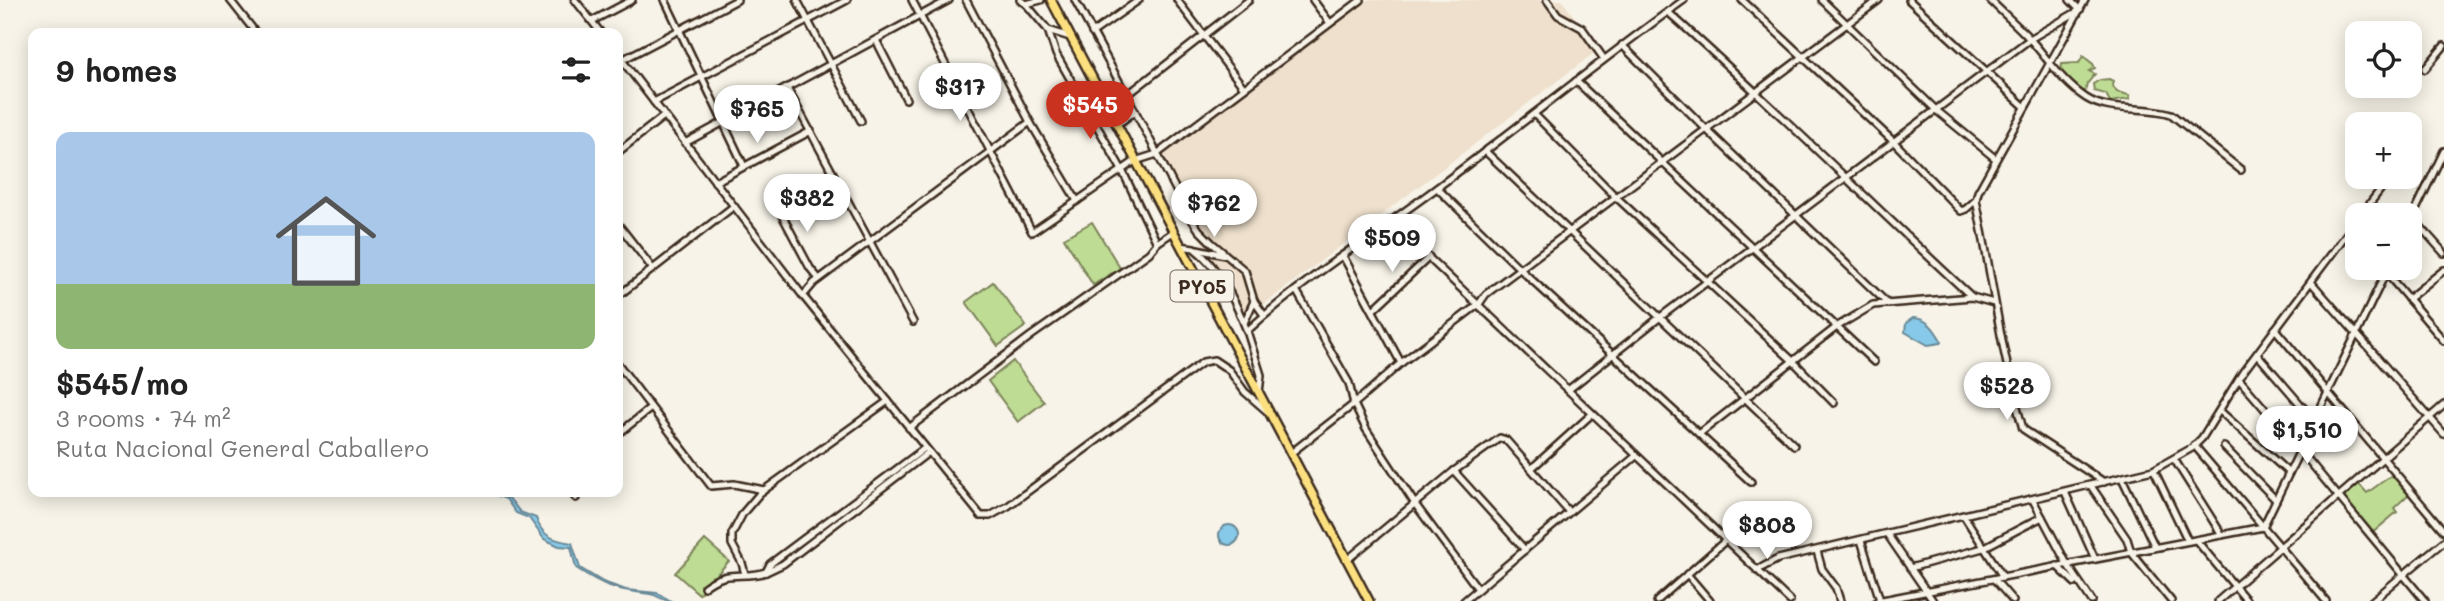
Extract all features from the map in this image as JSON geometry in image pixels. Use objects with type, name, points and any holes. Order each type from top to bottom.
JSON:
[{"type":"highway","name":"PY05","points":[[1051,0],[1369,601]]},
{"type":"street","points":[[230,0],[252,28]]},
{"type":"street","points":[[575,0],[597,28]]},
{"type":"street","points":[[592,22],[632,0]]},
{"type":"street","points":[[665,0],[744,166]]},
{"type":"street","points":[[623,57],[737,0]]},
{"type":"street","points":[[797,0],[861,121]]},
{"type":"street","points":[[654,102],[847,0]]},
{"type":"street","points":[[912,0],[1032,232],[1135,161],[1157,154],[1361,0]]},
{"type":"street","points":[[685,143],[949,0]]},
{"type":"street","points":[[966,0],[1030,122],[1077,201]]},
{"type":"street","points":[[1020,0],[1048,30],[1056,54],[1122,170],[1157,243]]},
{"type":"street","points":[[1026,4],[1041,0]]},
{"type":"street","points":[[1075,0],[1199,230],[1245,271],[1254,302],[1264,315]]},
{"type":"street","points":[[1092,33],[1139,0]]},
{"type":"street","points":[[1177,0],[1244,88]]},
{"type":"street","points":[[1126,96],[1249,0]]},
{"type":"street","points":[[1313,0],[1330,23]]},
{"type":"street","points":[[1547,0],[1558,15],[1582,28],[1604,59]]},
{"type":"street","points":[[1247,331],[1296,290],[1437,188],[1684,0]]},
{"type":"street","points":[[1742,0],[1895,142],[1961,211],[1976,200]]},
{"type":"street","points":[[1822,0],[1936,110],[1996,159]]},
{"type":"street","points":[[1291,453],[1401,363],[1479,304],[1486,294],[1879,0]]},
{"type":"street","points":[[1909,0],[2025,107]]},
{"type":"street","points":[[1990,0],[2086,98],[2129,110],[2163,111],[2171,114],[2182,120],[2241,170]]},
{"type":"street","points":[[2070,0],[2080,10]]},
{"type":"street","points":[[2085,0],[1978,191],[1976,200],[1991,271],[1994,303],[2023,429],[2104,482]]},
{"type":"street","points":[[1568,390],[1659,318],[2031,39],[2080,10]]},
{"type":"street","points":[[1668,12],[1757,91],[1845,179],[1972,297]]},
{"type":"street","points":[[1048,30],[1070,37]]},
{"type":"street","points":[[876,40],[906,99]]},
{"type":"street","points":[[1622,45],[1888,304]]},
{"type":"street","points":[[2425,69],[2444,46]]},
{"type":"street","points":[[623,62],[803,296],[981,516],[990,516],[1008,506],[1203,362],[1214,360],[1229,370],[1245,392],[1268,412]]},
{"type":"street","points":[[1576,81],[1874,362]]},
{"type":"street","points":[[787,88],[913,322]]},
{"type":"street","points":[[1115,122],[1122,121],[1135,111]]},
{"type":"street","points":[[1534,114],[1615,196],[1794,362],[1834,403]]},
{"type":"street","points":[[623,148],[664,116]]},
{"type":"street","points":[[803,296],[819,279],[1030,122]]},
{"type":"street","points":[[715,181],[811,131]]},
{"type":"street","points":[[1485,151],[1794,445]]},
{"type":"street","points":[[2419,203],[2443,156]]},
{"type":"street","points":[[1437,188],[1520,269],[1751,482]]},
{"type":"street","points":[[2370,203],[2381,189]]},
{"type":"street","points":[[775,202],[810,268],[819,279]]},
{"type":"street","points":[[623,292],[734,206]]},
{"type":"street","points":[[1390,221],[1790,601]]},
{"type":"street","points":[[623,230],[653,269]]},
{"type":"street","points":[[2422,230],[2444,253]]},
{"type":"street","points":[[909,428],[1031,336],[1149,253],[1157,243],[1173,232]]},
{"type":"street","points":[[1757,570],[1778,559],[2154,470],[2174,459],[2194,445],[2275,329],[2345,235]]},
{"type":"street","points":[[1181,246],[1228,256]]},
{"type":"street","points":[[1194,248],[1213,269],[1244,323],[1261,375],[1258,394]]},
{"type":"street","points":[[1343,256],[1401,363]]},
{"type":"street","points":[[1373,310],[1429,257]]},
{"type":"street","points":[[2409,299],[2444,270]]},
{"type":"street","points":[[2263,527],[2380,280]]},
{"type":"street","points":[[2394,280],[2444,341]]},
{"type":"street","points":[[2311,282],[2444,434]]},
{"type":"street","points":[[1296,290],[1349,383],[1354,404],[1366,429],[1415,504],[1478,589]]},
{"type":"street","points":[[1699,434],[1860,311],[1888,304],[1972,297],[1994,303]]},
{"type":"street","points":[[1244,323],[1254,302]]},
{"type":"street","points":[[2275,329],[2444,531]]},
{"type":"street","points":[[2257,354],[2314,420]]},
{"type":"street","points":[[623,371],[711,486],[734,484],[764,490]]},
{"type":"street","points":[[2239,379],[2425,601]]},
{"type":"street","points":[[745,574],[743,563],[732,544],[732,534],[743,513],[764,490],[888,401]]},
{"type":"street","points":[[2218,601],[2444,405]]},
{"type":"street","points":[[623,430],[651,408]]},
{"type":"street","points":[[2220,411],[2289,472]]},
{"type":"street","points":[[1532,468],[1592,414]]},
{"type":"street","points":[[1347,560],[1454,471],[1500,438],[1506,440],[1570,512]]},
{"type":"street","points":[[2194,445],[2326,601]]},
{"type":"street","points":[[2224,447],[2276,500]]},
{"type":"street","points":[[704,587],[716,578],[766,572],[770,564],[927,450]]},
{"type":"street","points":[[1464,601],[1636,456]]},
{"type":"street","points":[[2174,459],[2221,535]]},
{"type":"street","points":[[2154,470],[2188,541]]},
{"type":"street","points":[[1454,471],[1525,550]]},
{"type":"street","points":[[2122,478],[2155,547]]},
{"type":"street","points":[[2091,486],[2127,539],[2131,552],[2171,601]]},
{"type":"street","points":[[2065,492],[2095,559]]},
{"type":"street","points":[[2033,500],[2082,589]]},
{"type":"street","points":[[1964,516],[2003,577]]},
{"type":"street","points":[[1910,568],[1983,548],[2042,517]]},
{"type":"street","points":[[1861,540],[1879,601],[2263,527]]},
{"type":"street","points":[[1887,534],[1933,601]]},
{"type":"street","points":[[2196,540],[2247,601]]},
{"type":"street","points":[[1657,601],[1725,541]]},
{"type":"street","points":[[2372,601],[2444,541]]},
{"type":"street","points":[[1816,551],[1822,569],[1836,587],[1840,601]]},
{"type":"street","points":[[2057,566],[2092,601]]},
{"type":"street","points":[[1687,574],[1710,601]]},
{"type":"street","points":[[1994,579],[2014,601]]},
{"type":"shaded area","points":[[1360,0],[1562,0],[1598,50],[1242,321],[1157,154]]},
{"type":"green space","points":[[2083,56],[2095,68],[2089,71],[2095,74],[2087,84],[2085,92],[2060,76],[2062,64],[2079,63]]},
{"type":"green space","points":[[2109,79],[2113,81],[2112,85],[2117,92],[2129,95],[2130,99],[2110,102],[2106,94],[2094,91],[2093,84]]},
{"type":"green space","points":[[1092,222],[1120,268],[1093,285],[1064,238]]},
{"type":"green space","points":[[993,282],[1026,326],[998,346],[966,302]]},
{"type":"green space","points":[[1013,361],[1044,402],[1018,422],[988,381]]},
{"type":"green space","points":[[2393,474],[2410,493],[2394,508],[2397,512],[2371,534],[2341,497],[2358,483],[2367,493]]},
{"type":"green space","points":[[705,540],[729,561],[699,594],[675,573]]},
{"type":"water","points":[[1913,318],[1927,322],[1942,342],[1928,345],[1905,332],[1906,323]]},
{"type":"water","points":[[501,497],[509,498],[520,512],[536,518],[542,530],[549,536],[572,543],[580,568],[603,582],[626,590],[657,593],[671,601],[611,587],[576,568],[571,547],[559,546],[544,539],[529,518],[516,513],[506,499]]},
{"type":"water","points":[[1229,525],[1236,528],[1239,535],[1236,542],[1229,545],[1222,542],[1219,535],[1222,528]]}]
